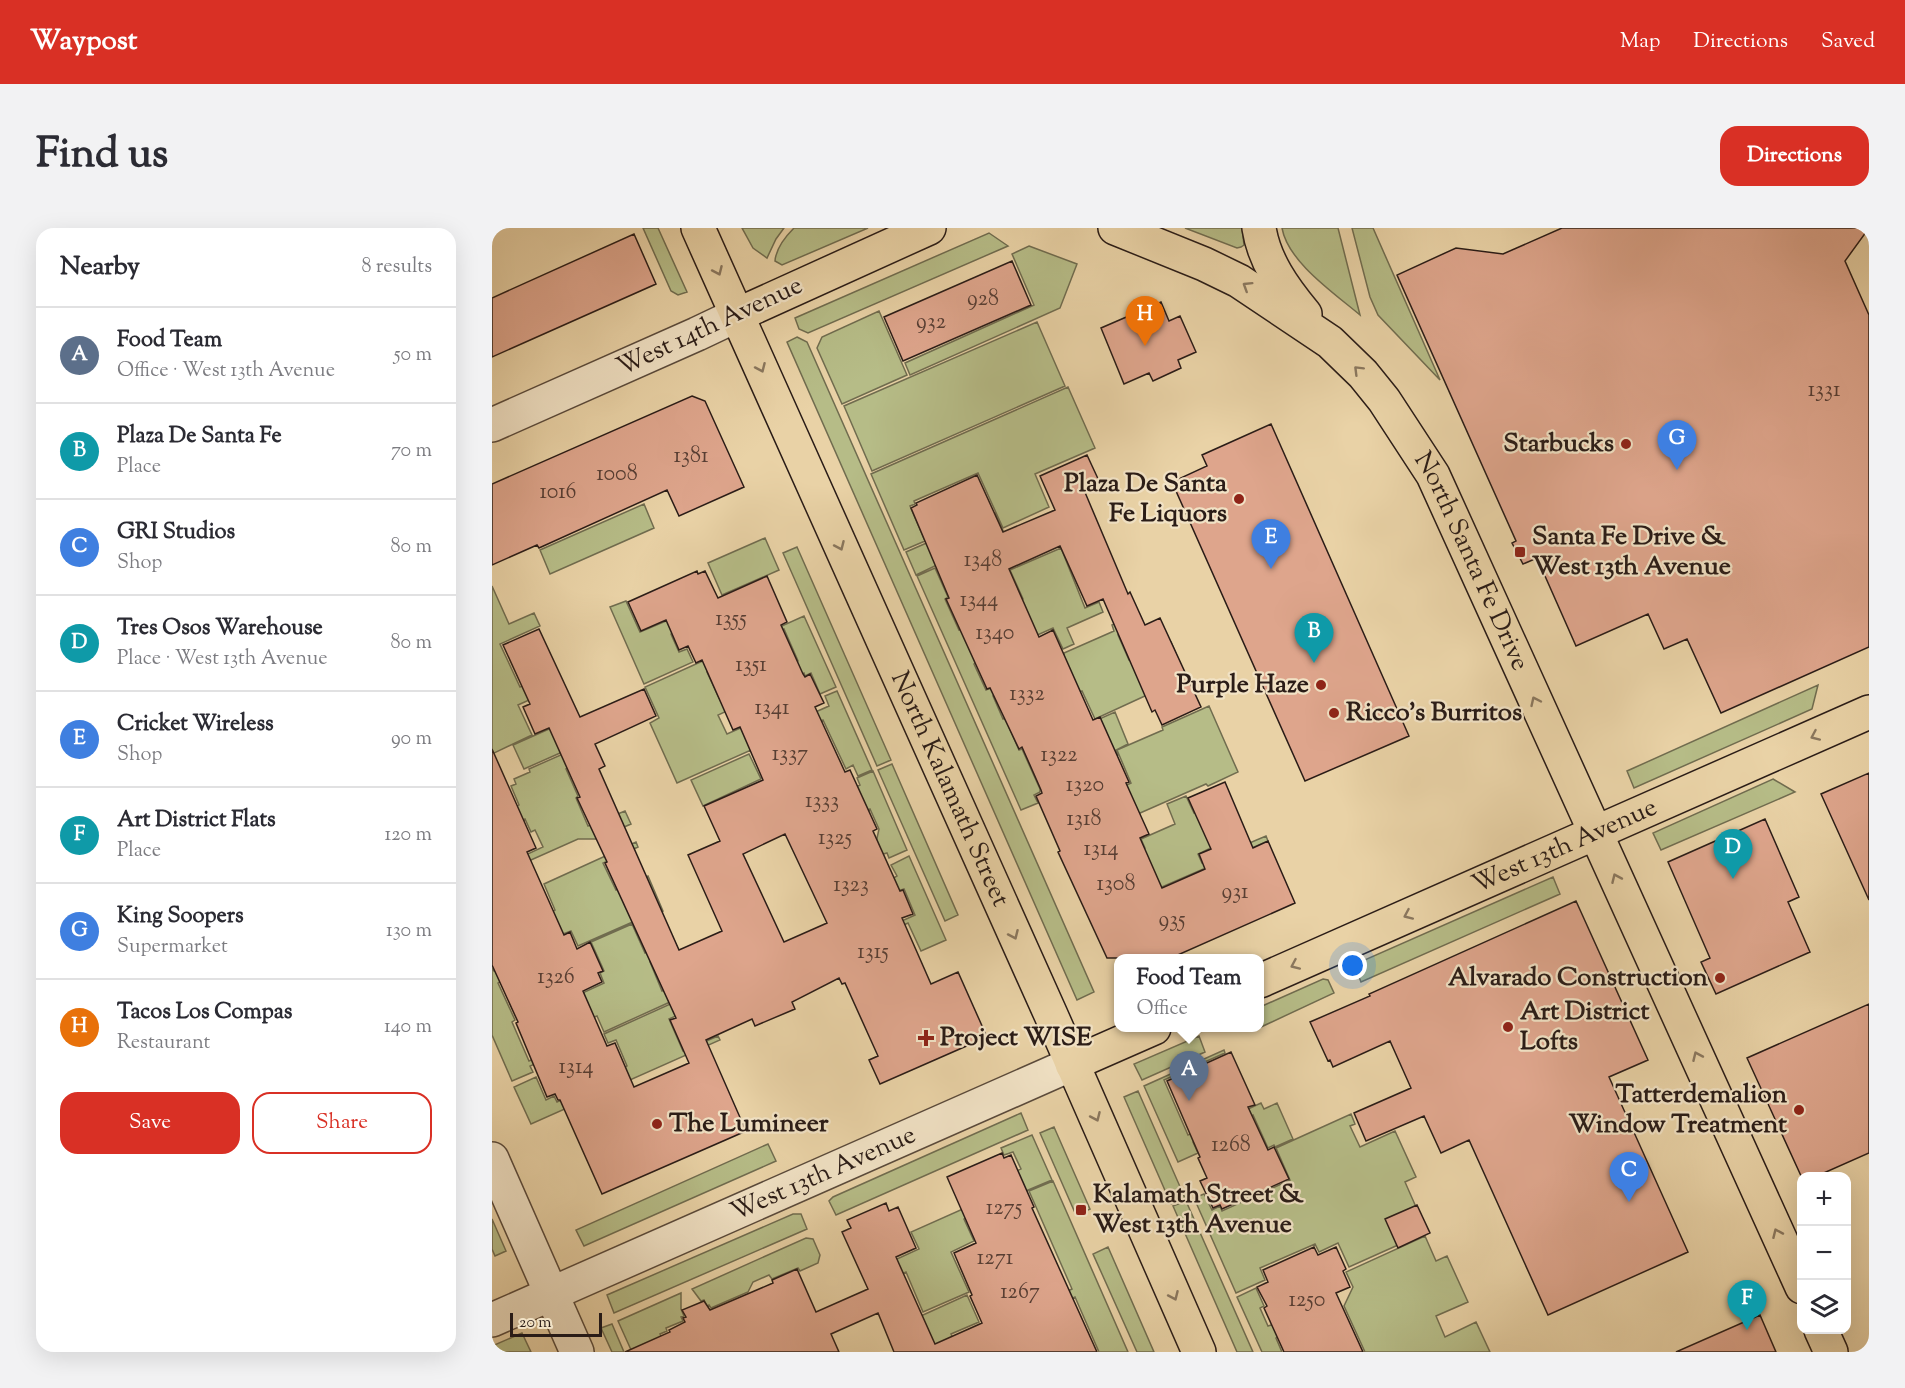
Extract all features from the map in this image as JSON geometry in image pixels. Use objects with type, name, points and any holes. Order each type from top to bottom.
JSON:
[{"type":"main road","name":"North Kalamath Street","points":[[698,228],[1199,1352]]},
{"type":"main road","name":"West 14th Avenue","points":[[737,315],[929,228]]},
{"type":"main road","name":"North Santa Fe Drive","points":[[1115,228],[1239,280],[1330,342],[1363,374],[1384,400],[1432,475],[1799,1280]]},
{"type":"main road","points":[[1259,228],[1269,261],[1289,295],[1330,342]]},
{"type":"main road","name":"West 13th Avenue","points":[[1264,979],[1869,712]]},
{"type":"main road","name":"West 13th Avenue","points":[[1072,1064],[1145,1032]]},
{"type":"main road","points":[[1823,1334],[1831,1352]]},
{"type":"street","name":"West 14th Avenue","points":[[492,425],[737,315]]},
{"type":"street","name":"West 13th Avenue","points":[[492,1320],[1072,1064]]},
{"type":"street","points":[[492,1159],[578,1352]]},
{"type":"green space","points":[[643,228],[658,228],[687,292],[678,295],[671,291]]},
{"type":"green space","points":[[742,228],[784,228],[767,258],[753,248]]},
{"type":"green space","points":[[794,228],[868,228],[782,265],[775,261],[777,252],[784,239]]},
{"type":"green space","points":[[1185,228],[1242,228],[1244,245],[1237,248]]},
{"type":"green space","points":[[1282,228],[1338,228],[1360,315],[1302,265],[1286,241]]},
{"type":"green space","points":[[1352,228],[1373,228],[1440,380],[1378,315],[1370,297]]},
{"type":"green space","points":[[989,233],[1008,246],[808,333],[799,329],[795,318]]},
{"type":"green space","points":[[1029,246],[1077,264],[1060,308],[910,375],[905,363],[1034,305],[1012,254]]},
{"type":"green space","points":[[879,311],[907,375],[842,404],[817,348],[822,337]]},
{"type":"green space","points":[[1037,322],[1065,386],[872,471],[844,406]]},
{"type":"green space","points":[[797,337],[807,342],[1094,992],[1077,1000],[787,342]]},
{"type":"green space","points":[[1068,387],[1095,448],[1035,474],[1049,507],[1003,528],[978,473],[914,501],[915,504],[910,506],[925,541],[904,550],[871,474]]},
{"type":"green space","points":[[644,504],[654,528],[550,574],[540,550]]},
{"type":"green space","points":[[995,513],[1004,533],[916,575],[906,552]]},
{"type":"green space","points":[[765,538],[779,570],[722,595],[708,563]]},
{"type":"green space","points":[[797,547],[891,760],[877,766],[783,553]]},
{"type":"green space","points":[[1061,548],[1085,608],[1099,602],[1103,612],[1067,628],[1074,644],[1063,649],[1053,628],[1024,641],[1009,606],[1023,599],[1010,570]]},
{"type":"green space","points":[[935,568],[948,597],[945,599],[977,662],[974,664],[986,690],[995,686],[998,694],[993,696],[1003,719],[1009,717],[1009,727],[1040,789],[1040,792],[1034,795],[1038,803],[1021,810],[917,576]]},
{"type":"green space","points":[[492,586],[509,624],[534,613],[540,626],[500,644],[520,687],[529,683],[536,697],[518,705],[532,735],[492,754]]},
{"type":"green space","points":[[626,601],[640,632],[673,618],[679,630],[671,634],[679,652],[687,649],[693,662],[644,684],[610,607]]},
{"type":"green space","points":[[1139,613],[1144,624],[1118,635],[1129,660],[1171,642],[1186,677],[1095,719],[1082,691],[1069,696],[1064,653],[1114,631],[1112,625]]},
{"type":"green space","points":[[804,616],[836,687],[820,694],[811,673],[805,676],[804,673],[746,699],[746,702],[718,715],[727,734],[754,722],[761,736],[829,706],[825,696],[837,691],[872,770],[858,776],[853,765],[846,769],[823,720],[752,753],[751,750],[677,783],[650,723],[659,718],[645,687],[707,659],[707,672],[719,698],[798,661],[784,629],[777,632],[775,629]]},
{"type":"green space","points":[[1818,685],[1812,709],[1634,788],[1627,771]]},
{"type":"green space","points":[[1209,706],[1238,772],[1122,821],[1109,793],[1131,783],[1117,750],[1163,730],[1162,727]]},
{"type":"green space","points":[[1115,712],[1128,744],[1116,750],[1118,755],[1042,788],[1088,724]]},
{"type":"green space","points":[[558,725],[569,749],[524,769],[513,745]]},
{"type":"green space","points":[[572,750],[595,756],[566,769],[588,826],[625,811],[631,824],[596,839],[578,839],[522,864],[519,858],[543,847],[535,830],[531,832],[525,819],[506,827],[508,811],[519,805],[511,786],[516,784],[514,779],[530,772],[529,769]]},
{"type":"green space","points":[[749,754],[761,779],[703,806],[691,780]]},
{"type":"green space","points":[[892,764],[958,915],[945,921],[878,770]]},
{"type":"green space","points":[[873,771],[907,850],[889,858],[887,853],[880,855],[874,852],[879,829],[870,809],[844,820],[853,788],[860,785],[857,778]]},
{"type":"green space","points":[[1773,779],[1795,792],[1661,850],[1653,833]]},
{"type":"green space","points":[[1186,796],[1194,813],[1211,806],[1213,847],[1198,854],[1202,863],[1266,836],[1268,841],[1155,890],[1138,851],[1145,848],[1141,839],[1175,824],[1167,804]]},
{"type":"green space","points":[[636,842],[638,847],[603,863],[616,890],[648,876],[663,911],[578,946],[571,931],[563,934],[531,921],[555,910],[544,884]]},
{"type":"green space","points":[[909,856],[946,940],[921,951],[908,923],[897,928],[895,924],[915,915],[904,889],[898,891],[892,879],[897,876],[891,865]]},
{"type":"green space","points":[[1553,877],[1560,894],[1361,982],[1356,969],[1360,962]]},
{"type":"green space","points":[[632,924],[645,953],[674,940],[678,949],[650,962],[662,991],[665,990],[670,1002],[604,1032],[597,1016],[589,1019],[578,995],[604,983],[600,973],[604,971],[591,942]]},
{"type":"green space","points":[[492,968],[494,971],[500,968],[505,979],[498,983],[515,1020],[512,1022],[529,1061],[599,1030],[601,1035],[530,1066],[533,1072],[512,1081],[492,1035]]},
{"type":"green space","points":[[1323,979],[1328,980],[1334,993],[1264,1026],[1264,1005]]},
{"type":"green space","points":[[699,991],[705,1003],[669,1019],[683,1051],[718,1036],[720,1040],[531,1124],[514,1087],[536,1077],[546,1100],[554,1096],[557,1102],[621,1074],[620,1070],[627,1066],[616,1040],[608,1043],[604,1034]]},
{"type":"green space","points":[[1199,1036],[1205,1052],[1142,1080],[1134,1064]]},
{"type":"green space","points":[[1224,1050],[1225,1053],[1164,1080],[1188,1135],[1227,1118],[1230,1125],[1193,1142],[1198,1153],[1178,1162],[1144,1086]]},
{"type":"green space","points":[[1138,1091],[1185,1198],[1171,1204],[1124,1097]]},
{"type":"green space","points":[[1261,1103],[1264,1109],[1277,1103],[1293,1139],[1268,1148],[1253,1115],[1238,1122],[1235,1115]]},
{"type":"green space","points":[[1021,1113],[1028,1130],[836,1215],[829,1201],[833,1197]]},
{"type":"green space","points":[[1351,1114],[1355,1124],[1350,1126],[1360,1147],[1395,1131],[1416,1177],[1405,1182],[1427,1232],[1349,1267],[1338,1243],[1319,1252],[1315,1244],[1260,1268],[1265,1280],[1236,1293],[1194,1198],[1204,1194],[1212,1210],[1220,1206],[1222,1211],[1290,1180],[1276,1148]]},
{"type":"green space","points":[[1054,1127],[1090,1209],[1076,1215],[1040,1133]]},
{"type":"green space","points":[[1032,1135],[1052,1180],[1021,1193],[1012,1173],[1021,1169],[1013,1152],[1004,1155],[1001,1148]]},
{"type":"green space","points":[[768,1144],[776,1161],[584,1246],[576,1230]]},
{"type":"green space","points":[[1053,1181],[1128,1352],[1099,1352],[1075,1297],[1044,1311],[1041,1303],[1072,1289],[1029,1191]]},
{"type":"green space","points":[[1186,1201],[1253,1352],[1237,1352],[1173,1206]]},
{"type":"green space","points":[[974,1204],[978,1212],[964,1219],[974,1241],[951,1252],[969,1292],[923,1312],[906,1272],[890,1279],[884,1265],[919,1249],[911,1232]]},
{"type":"green space","points":[[793,1214],[801,1214],[807,1229],[614,1313],[607,1295]]},
{"type":"green space","points":[[492,1219],[506,1251],[495,1256],[492,1249]]},
{"type":"green space","points":[[1425,1236],[1436,1261],[1447,1256],[1468,1302],[1436,1316],[1445,1337],[1476,1322],[1490,1352],[1365,1352],[1344,1306],[1353,1287],[1346,1272]]},
{"type":"green space","points":[[806,1238],[813,1239],[820,1255],[818,1263],[800,1271],[798,1268],[772,1279],[769,1275],[753,1282],[748,1292],[711,1308],[704,1300],[701,1301],[692,1289]]},
{"type":"green space","points":[[1108,1247],[1154,1352],[1137,1352],[1093,1254]]},
{"type":"green space","points":[[1256,1288],[1264,1306],[1260,1308],[1268,1326],[1274,1324],[1280,1336],[1276,1338],[1282,1352],[1262,1352],[1237,1297]]},
{"type":"green space","points":[[681,1293],[683,1321],[666,1328],[667,1331],[660,1334],[668,1352],[632,1352],[618,1321]]},
{"type":"green space","points":[[967,1295],[979,1322],[951,1334],[958,1350],[962,1352],[936,1352],[901,1325]]},
{"type":"green space","points":[[612,1324],[624,1352],[612,1352],[601,1328]]},
{"type":"green space","points":[[522,1333],[531,1352],[492,1352],[492,1346]]},
{"type":"building","points":[[1562,228],[1869,228],[1845,261],[1869,315],[1869,647],[1721,713],[1687,639],[1664,649],[1648,614],[1576,646],[1537,558],[1523,564],[1512,543],[1516,541],[1397,275],[1456,248],[1503,254]]},
{"type":"building","points":[[634,234],[656,284],[492,357],[492,298]]},
{"type":"building","points":[[1012,261],[1031,305],[903,361],[884,317]]},
{"type":"building","points":[[1161,302],[1169,321],[1180,316],[1196,352],[1178,360],[1181,368],[1153,381],[1149,373],[1124,384],[1101,328]]},
{"type":"building","points":[[692,396],[705,401],[744,487],[679,516],[667,490],[539,548],[537,545],[492,565],[492,484]]},
{"type":"building","points":[[1271,424],[1409,736],[1305,781],[1172,482],[1207,466],[1202,455]]},
{"type":"building","points":[[1087,455],[1100,483],[1084,490],[1128,594],[1130,592],[1145,625],[1160,618],[1201,707],[1162,725],[1155,710],[1152,712],[1103,599],[1087,606],[1060,546],[1009,569],[1039,637],[1053,630],[1093,720],[1100,717],[1149,834],[1140,838],[1162,888],[1205,869],[1199,854],[1211,849],[1188,798],[1225,782],[1253,848],[1268,841],[1295,903],[1180,954],[1114,954],[1114,958],[1107,958],[1058,852],[1060,851],[1036,796],[1042,793],[1041,790],[1022,747],[1019,749],[990,688],[987,689],[946,599],[949,598],[911,508],[917,505],[916,503],[977,475],[1003,532],[1055,510],[1040,476]]},
{"type":"building","points":[[697,571],[698,574],[705,571],[718,598],[767,576],[787,622],[781,625],[803,674],[805,677],[810,674],[824,703],[815,707],[845,772],[850,770],[877,829],[873,831],[913,914],[902,918],[931,984],[958,972],[987,1037],[880,1084],[869,1060],[878,1056],[845,983],[842,984],[839,978],[792,1002],[795,1009],[755,1026],[752,1019],[706,1040],[746,1131],[602,1194],[560,1100],[555,1094],[547,1097],[516,1023],[518,1022],[492,965],[492,749],[536,848],[527,852],[564,935],[570,932],[577,949],[590,942],[603,971],[598,973],[602,982],[583,991],[607,1046],[615,1043],[634,1087],[689,1063],[670,1020],[676,1018],[605,863],[607,862],[577,798],[580,797],[549,728],[535,734],[523,707],[530,704],[503,645],[539,629],[580,717],[644,689],[656,716],[595,744],[605,766],[599,769],[679,950],[722,931],[688,855],[720,841],[704,806],[763,780],[740,727],[733,730],[702,660],[696,663],[688,646],[679,650],[666,620],[641,631],[628,602]],"holes":[[[785,834],[827,923],[784,942],[743,854]]]},
{"type":"building","points":[[1869,773],[1869,900],[1821,794]]},
{"type":"building","points":[[1765,819],[1799,897],[1788,902],[1810,952],[1716,994],[1701,962],[1710,958],[1668,862]]},
{"type":"building","points":[[1576,901],[1648,1060],[1609,1077],[1688,1252],[1548,1315],[1469,1140],[1441,1153],[1424,1116],[1366,1141],[1354,1113],[1411,1088],[1390,1041],[1333,1067],[1310,1022]]},
{"type":"building","points":[[1869,1004],[1869,1153],[1826,1172],[1799,1172],[1747,1058]]},
{"type":"building","points":[[1231,1052],[1255,1105],[1248,1107],[1268,1150],[1274,1147],[1289,1179],[1222,1209],[1220,1205],[1213,1208],[1200,1181],[1207,1178],[1167,1081]]},
{"type":"building","points":[[1002,1153],[1004,1158],[1011,1155],[1034,1207],[1032,1208],[1097,1352],[894,1352],[878,1313],[831,1334],[839,1352],[625,1352],[670,1332],[669,1330],[685,1322],[683,1318],[686,1317],[682,1310],[704,1301],[710,1310],[773,1283],[772,1280],[797,1269],[816,1312],[868,1289],[842,1232],[851,1228],[847,1220],[886,1203],[889,1211],[898,1207],[916,1248],[896,1257],[935,1344],[982,1323],[954,1253],[976,1243],[947,1177]]},
{"type":"building","points":[[1417,1205],[1430,1233],[1398,1248],[1385,1219]]},
{"type":"building","points":[[1314,1247],[1318,1255],[1336,1247],[1346,1269],[1343,1271],[1350,1287],[1336,1293],[1363,1352],[1284,1352],[1264,1308],[1267,1306],[1257,1287],[1268,1282],[1263,1270]]},
{"type":"building","points":[[1760,1315],[1776,1352],[1676,1352]]},
{"type":"place","name":"Tacos Los Compas","points":[[1145,346]]},
{"type":"place","name":"Starbucks","points":[[1626,444]]},
{"type":"place","name":"King Soopers","points":[[1677,470]]},
{"type":"place","name":"Plaza De Santa Fe Liquors","points":[[1239,499]]},
{"type":"place","name":"Santa Fe Drive & West 13th Avenue","points":[[1520,552]]},
{"type":"place","name":"Cricket Wireless","points":[[1271,569]]},
{"type":"place","name":"Plaza De Santa Fe","points":[[1314,663]]},
{"type":"place","name":"Purple Haze","points":[[1321,685]]},
{"type":"place","name":"Ricco's Burritos","points":[[1334,713]]},
{"type":"place","name":"Tres Osos Warehouse","points":[[1733,879]]},
{"type":"place","name":"Alvarado Construction","points":[[1720,978]]},
{"type":"place","name":"Art District Lofts","points":[[1508,1027]]},
{"type":"place","name":"Project WISE","points":[[926,1038]]},
{"type":"place","name":"Food Team","points":[[1189,1101]]},
{"type":"place","name":"Tatterdemalion Window Treatment","points":[[1799,1110]]},
{"type":"place","name":"The Lumineer","points":[[657,1124]]},
{"type":"place","name":"GRI Studios","points":[[1629,1202]]},
{"type":"place","name":"Kalamath Street & West 13th Avenue","points":[[1081,1210]]},
{"type":"place","name":"Art District Flats","points":[[1747,1330]]}]
